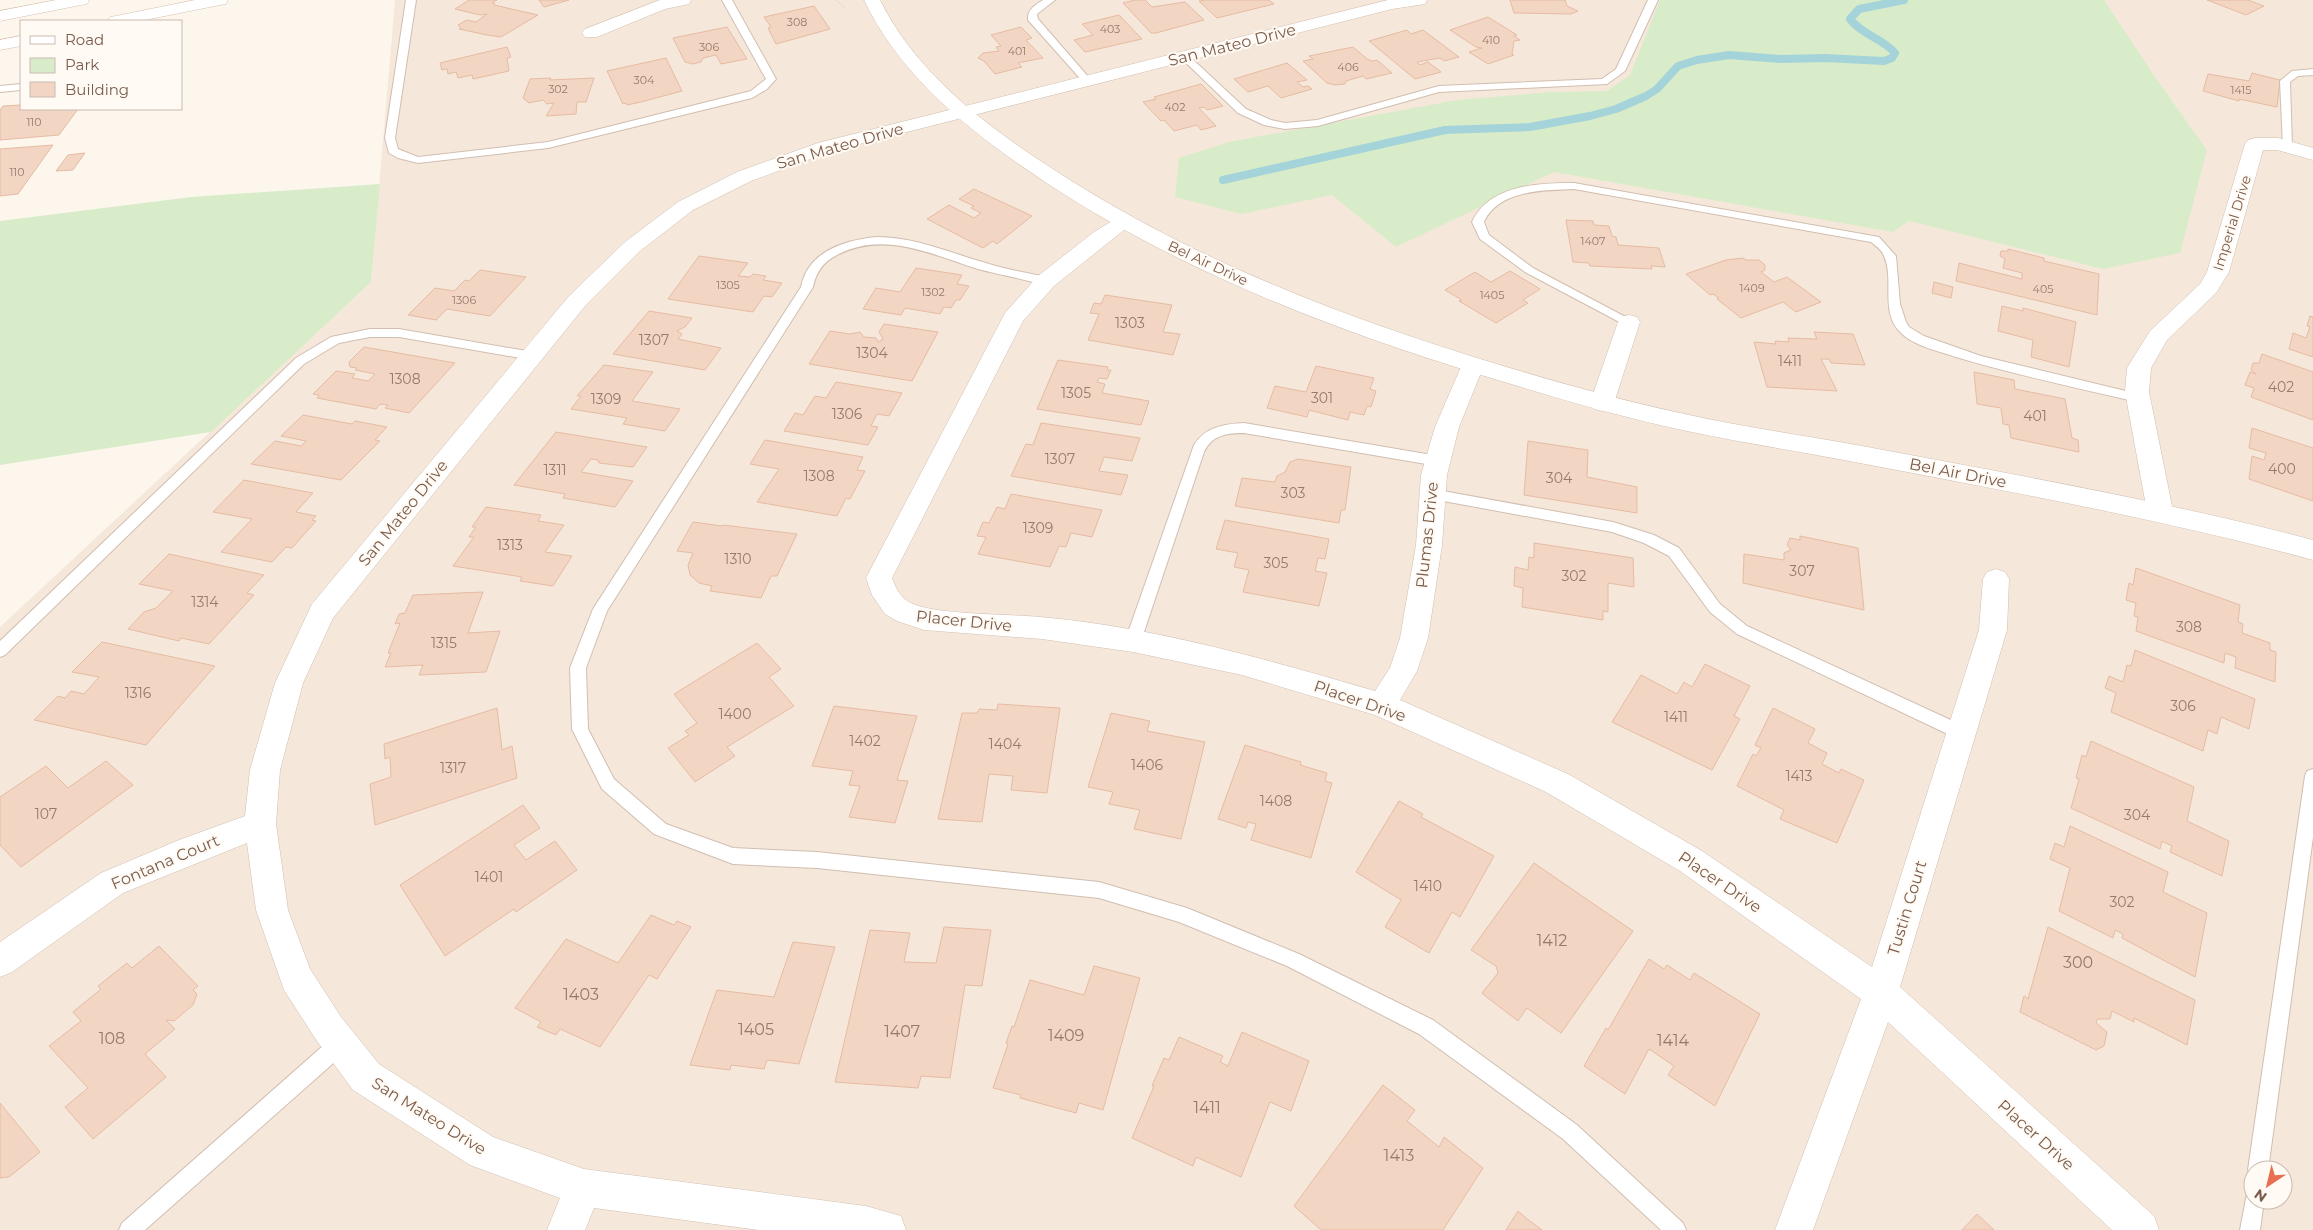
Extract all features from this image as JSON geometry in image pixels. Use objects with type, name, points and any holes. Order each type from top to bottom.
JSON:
[{"type":"street","points":[[0,16],[81,0]]},
{"type":"street","points":[[121,20],[220,0]]},
{"type":"street","points":[[591,33],[660,5],[683,0]]},
{"type":"street","name":"Bel Air Drive","points":[[855,0],[875,8],[906,55],[964,112],[1016,153],[1064,187],[1124,222],[1216,267],[1287,299],[1370,332],[1472,365],[1602,403],[1686,423],[2160,511],[2313,550]]},
{"type":"street","name":"San Mateo Drive","points":[[887,1230],[866,1225],[584,1188],[484,1152],[366,1077],[340,1044],[296,978],[272,910],[260,824],[264,770],[288,683],[322,612],[577,301],[611,265],[669,217],[766,166],[825,147],[1392,4],[1419,0]]},
{"type":"street","points":[[0,46],[20,41]]},
{"type":"street","name":"Imperial Drive","points":[[2160,511],[2138,398],[2139,368],[2158,336],[2208,288],[2218,272],[2255,144],[2287,146],[2313,154]]},
{"type":"street","name":"Placer Drive","points":[[1124,222],[1101,236],[1046,281],[1013,318],[879,578],[882,592],[892,605],[906,614],[924,619],[1042,628],[1132,641],[1242,664],[1382,704],[1557,783],[1691,861],[1880,994],[2140,1230]]},
{"type":"street","points":[[1602,403],[1629,322]]},
{"type":"street","name":"Plumas Drive","points":[[1382,704],[1403,671],[1414,638],[1429,545],[1432,494],[1438,461],[1447,427],[1464,389],[1472,365]]},
{"type":"street","name":"Tustin Court","points":[[1794,1230],[1880,994],[1962,733],[1993,630],[1996,579]]},
{"type":"street","name":"Fontana Court","points":[[0,961],[112,883],[190,850],[260,824]]},
{"type":"street","points":[[566,1230],[584,1188]]},
{"type":"lane","points":[[411,0],[390,138],[393,151],[402,156],[418,160],[439,160],[548,145],[758,92],[766,87],[771,79],[727,0]]},
{"type":"lane","points":[[1050,0],[1032,14],[1033,20],[1043,34],[1088,82]]},
{"type":"lane","points":[[1185,57],[1242,111],[1253,118],[1268,123],[1302,126],[1439,90],[1604,82],[1620,71],[1653,0]]},
{"type":"lane","points":[[2287,146],[2285,81],[2294,74],[2313,72]]},
{"type":"lane","points":[[0,88],[20,87]]},
{"type":"lane","points":[[1629,322],[1529,270],[1484,237],[1478,222],[1485,209],[1507,196],[1541,186],[1574,186],[1875,239],[1889,255],[1896,312],[1906,330],[1934,346],[2026,371],[2138,398]]},
{"type":"lane","points":[[1046,281],[985,267],[901,242],[879,240],[857,243],[837,250],[821,261],[810,273],[807,287],[600,609],[578,668],[580,728],[608,784],[660,829],[733,856],[818,860],[1099,890],[1181,914],[1284,957],[1426,1026],[1570,1132],[1676,1230]]},
{"type":"lane","points":[[0,651],[300,361],[316,348],[331,340],[354,333],[381,332],[399,333],[532,356]]},
{"type":"lane","points":[[1132,641],[1201,443],[1218,430],[1244,428],[1438,461]]},
{"type":"lane","points":[[1432,494],[1613,527],[1649,538],[1674,552],[1715,608],[1742,630],[1962,733]]},
{"type":"lane","points":[[2259,1160],[2313,776]]},
{"type":"lane","points":[[130,1230],[340,1044]]},
{"type":"lane","points":[[2250,1230],[2253,1210]]},
{"type":"shaded area","points":[[395,0],[2313,0],[2313,1230],[0,1230],[0,627],[371,282]]},
{"type":"green space","points":[[1660,0],[2104,0],[2155,77],[2207,150],[2180,253],[2103,269],[1909,221],[1893,232],[1554,172],[1396,247],[1332,195],[1241,214],[1175,197],[1179,158],[1229,142],[1457,100],[1551,92],[1607,91],[1630,75]]},
{"type":"green space","points":[[380,184],[371,282],[211,432],[0,465],[0,221],[191,197]]},
{"type":"building","points":[[469,0],[497,0],[492,3],[494,5],[538,15],[501,37],[459,29],[461,28],[458,25],[467,20],[476,22],[487,14],[480,15],[455,9]]},
{"type":"building","points":[[539,0],[569,0],[544,7]]},
{"type":"building","points":[[1145,0],[1152,7],[1185,2],[1204,20],[1151,33],[1123,3]]},
{"type":"building","points":[[1269,0],[1274,4],[1217,18],[1199,1]]},
{"type":"building","points":[[1510,0],[1565,0],[1567,6],[1578,11],[1571,14],[1514,13]]},
{"type":"building","points":[[2207,0],[2248,0],[2264,6],[2246,15]]},
{"type":"building","points":[[814,6],[830,29],[776,44],[768,28],[771,27],[764,17]]},
{"type":"building","points":[[1119,15],[1142,39],[1085,52],[1074,40],[1093,35],[1082,24]]},
{"type":"building","points":[[1488,17],[1517,35],[1514,36],[1520,40],[1514,41],[1512,54],[1514,55],[1488,64],[1469,52],[1482,48],[1476,47],[1450,30]]},
{"type":"building","points":[[727,27],[747,59],[721,64],[716,55],[703,58],[701,62],[693,64],[685,62],[673,38]]},
{"type":"building","points":[[1021,27],[1032,38],[1026,40],[1043,58],[1018,63],[1022,67],[995,74],[984,61],[978,58],[983,53],[999,51],[996,47],[1001,46],[991,35]]},
{"type":"building","points":[[1407,30],[1411,34],[1423,30],[1459,57],[1444,61],[1440,58],[1417,62],[1420,65],[1428,62],[1441,72],[1415,79],[1369,41]]},
{"type":"building","points":[[507,47],[511,57],[507,58],[509,71],[473,79],[472,75],[458,78],[456,72],[448,74],[447,69],[442,70],[440,63]]},
{"type":"building","points":[[1353,47],[1367,59],[1377,60],[1392,73],[1366,79],[1363,76],[1346,81],[1345,84],[1335,85],[1327,83],[1303,61],[1313,59],[1309,56]]},
{"type":"building","points":[[666,58],[682,91],[641,102],[623,104],[607,71]]},
{"type":"building","points":[[1287,63],[1307,80],[1297,82],[1303,87],[1308,86],[1312,89],[1281,98],[1268,86],[1248,92],[1234,79]]},
{"type":"building","points":[[2252,73],[2280,80],[2277,107],[2239,99],[2239,101],[2203,91],[2208,74],[2249,81]]},
{"type":"building","points":[[551,78],[550,80],[594,78],[586,102],[577,102],[576,114],[546,116],[554,103],[547,104],[543,100],[529,103],[523,98],[530,79]]},
{"type":"building","points":[[1201,84],[1223,106],[1207,110],[1204,107],[1199,108],[1216,126],[1201,130],[1197,125],[1174,131],[1164,120],[1161,121],[1143,102],[1156,99],[1154,97]]},
{"type":"building","points":[[20,105],[20,110],[77,110],[59,135],[0,140],[0,110],[3,106]]},
{"type":"building","points":[[53,145],[18,194],[0,196],[0,149]]},
{"type":"building","points":[[85,153],[73,170],[56,171],[68,155]]},
{"type":"building","points":[[974,189],[1032,216],[997,244],[993,241],[983,248],[927,219],[949,205],[974,218],[981,213],[971,208],[974,206],[959,199]]},
{"type":"building","points":[[1566,220],[1593,221],[1594,225],[1609,226],[1612,236],[1616,237],[1618,245],[1659,248],[1665,267],[1651,266],[1652,269],[1590,266],[1589,263],[1573,262]]},
{"type":"building","points":[[2008,249],[2044,258],[2044,261],[2099,274],[2097,315],[1956,281],[1959,263],[2022,279],[2022,273],[2003,268],[2005,259],[2000,256],[2001,251],[2008,251]]},
{"type":"building","points":[[699,256],[748,263],[738,276],[750,277],[753,274],[766,276],[763,280],[782,283],[772,297],[764,296],[753,312],[668,299]]},
{"type":"building","points":[[1743,258],[1746,260],[1759,260],[1765,265],[1765,270],[1761,272],[1774,282],[1787,277],[1821,302],[1796,312],[1783,302],[1741,318],[1717,299],[1719,298],[1713,294],[1710,295],[1686,274],[1726,260]]},
{"type":"building","points":[[916,268],[962,275],[957,284],[969,286],[960,300],[956,300],[951,308],[944,307],[940,314],[905,308],[901,315],[863,309],[876,288],[900,292]]},
{"type":"building","points":[[480,270],[526,277],[490,316],[447,309],[436,320],[408,315],[435,288],[454,291],[465,280],[469,281]]},
{"type":"building","points":[[1510,271],[1540,289],[1523,300],[1528,303],[1496,323],[1459,301],[1462,300],[1445,290],[1475,272],[1491,282]]},
{"type":"building","points":[[1934,282],[1953,287],[1951,298],[1932,293]]},
{"type":"building","points":[[1105,295],[1172,305],[1163,332],[1180,334],[1173,355],[1088,340],[1099,314],[1090,313],[1094,303],[1101,304]]},
{"type":"building","points":[[2002,306],[2023,311],[2023,308],[2076,322],[2069,367],[2031,357],[2033,340],[1998,331]]},
{"type":"building","points":[[649,311],[692,318],[685,327],[677,331],[682,334],[678,339],[721,348],[705,370],[613,354]]},
{"type":"building","points":[[2310,316],[2313,317],[2313,357],[2289,349],[2293,333],[2306,338],[2310,327],[2307,326]]},
{"type":"building","points":[[884,324],[938,332],[912,381],[809,364],[830,331],[850,334],[860,332],[864,337],[876,338],[878,342],[883,339],[879,332]]},
{"type":"building","points":[[1814,332],[1853,334],[1865,365],[1831,363],[1829,359],[1821,359],[1837,391],[1767,387],[1754,342],[1776,344],[1775,341],[1789,342],[1788,338],[1817,339]]},
{"type":"building","points":[[364,347],[455,363],[409,413],[385,408],[388,405],[380,404],[376,409],[317,398],[319,395],[313,394],[336,371],[355,374],[352,378],[368,381],[375,374],[355,370],[357,368],[350,367],[349,362]]},
{"type":"building","points":[[2262,354],[2313,372],[2313,420],[2251,397],[2254,388],[2245,385],[2250,372],[2256,374],[2251,370],[2253,363],[2259,363]]},
{"type":"building","points":[[1058,360],[1108,367],[1107,370],[1111,370],[1107,379],[1099,378],[1097,382],[1105,384],[1102,393],[1149,401],[1141,425],[1037,409]]},
{"type":"building","points":[[604,365],[653,372],[632,401],[680,409],[665,431],[623,424],[627,418],[571,409],[581,396],[577,396]]},
{"type":"building","points":[[1316,366],[1374,378],[1370,389],[1376,391],[1371,407],[1367,406],[1364,415],[1350,412],[1348,420],[1309,410],[1307,417],[1267,408],[1275,386],[1306,392]]},
{"type":"building","points":[[1974,372],[2014,380],[2015,389],[2065,399],[2072,438],[2078,440],[2079,452],[2011,438],[2009,425],[2003,424],[2001,408],[1977,404]]},
{"type":"building","points":[[836,382],[902,393],[889,416],[877,414],[871,426],[878,427],[868,445],[784,431],[795,413],[803,415],[815,396],[826,398]]},
{"type":"building","points":[[303,415],[352,424],[355,421],[387,427],[375,440],[380,441],[341,480],[251,464],[275,441],[301,446],[306,441],[281,436]]},
{"type":"building","points":[[1041,423],[1140,438],[1132,461],[1104,457],[1099,471],[1128,475],[1121,495],[1011,476],[1026,444],[1033,445]]},
{"type":"building","points":[[2252,428],[2313,448],[2313,501],[2249,479],[2252,456],[2264,460],[2266,453],[2249,448]]},
{"type":"building","points":[[556,432],[647,447],[633,467],[599,463],[598,460],[591,459],[581,472],[633,481],[615,507],[563,498],[565,494],[514,485]]},
{"type":"building","points":[[765,440],[863,457],[857,470],[865,471],[850,499],[846,498],[837,516],[757,502],[779,469],[750,464]]},
{"type":"building","points":[[1528,441],[1588,450],[1587,477],[1637,487],[1637,513],[1524,495]]},
{"type":"building","points":[[1298,459],[1351,467],[1345,510],[1341,510],[1339,523],[1235,506],[1242,478],[1275,482],[1277,476],[1285,472],[1290,462]]},
{"type":"building","points":[[244,480],[313,493],[296,512],[316,516],[312,520],[316,521],[292,548],[286,547],[272,562],[221,552],[252,519],[213,512]]},
{"type":"building","points":[[1011,494],[1102,510],[1092,537],[1071,533],[1066,547],[1059,546],[1050,567],[978,554],[986,537],[977,536],[983,522],[989,523],[997,507],[1005,509]]},
{"type":"building","points":[[486,507],[541,515],[538,521],[564,525],[545,552],[572,556],[553,586],[520,581],[522,577],[453,566],[474,537],[469,537],[476,527],[472,527]]},
{"type":"building","points":[[1225,520],[1329,539],[1325,559],[1318,558],[1315,571],[1327,573],[1319,606],[1243,592],[1249,570],[1234,567],[1238,553],[1216,549]]},
{"type":"building","points":[[693,522],[797,534],[777,576],[771,576],[761,598],[710,591],[712,586],[699,583],[690,575],[688,565],[693,553],[677,551]]},
{"type":"building","points":[[1800,536],[1858,548],[1864,610],[1743,583],[1744,554],[1784,560],[1784,553],[1791,550],[1787,545],[1790,538],[1800,540]]},
{"type":"building","points":[[1534,543],[1633,558],[1634,587],[1608,583],[1608,612],[1603,611],[1603,620],[1522,607],[1523,588],[1514,586],[1515,567],[1528,570],[1529,557],[1534,558]]},
{"type":"building","points":[[169,554],[264,575],[247,593],[254,595],[209,644],[181,638],[179,641],[128,629],[144,612],[156,608],[173,591],[139,584]]},
{"type":"building","points":[[2136,568],[2240,605],[2238,622],[2243,624],[2242,633],[2270,643],[2270,650],[2276,652],[2275,682],[2235,668],[2236,657],[2225,653],[2224,663],[2136,631],[2138,617],[2134,616],[2136,603],[2126,600],[2129,583],[2133,585]]},
{"type":"building","points":[[483,592],[468,633],[500,631],[486,672],[419,675],[423,665],[385,667],[391,653],[388,653],[400,623],[395,624],[399,614],[405,613],[413,595]]},
{"type":"building","points":[[102,642],[215,666],[146,745],[34,720],[58,696],[65,698],[71,691],[84,694],[99,677],[72,672]]},
{"type":"building","points":[[757,643],[781,669],[769,677],[794,706],[727,747],[735,756],[695,782],[668,748],[689,735],[685,731],[697,723],[674,694]]},
{"type":"building","points":[[2135,650],[2255,699],[2249,729],[2221,717],[2217,734],[2208,730],[2203,751],[2111,712],[2116,693],[2105,688],[2109,676],[2123,682],[2127,665],[2131,666]]},
{"type":"building","points":[[1705,664],[1750,686],[1734,716],[1740,719],[1712,770],[1612,722],[1641,675],[1677,694],[1684,682],[1692,687]]},
{"type":"building","points":[[998,704],[1060,708],[1047,793],[1011,790],[1013,776],[989,774],[982,822],[938,819],[962,713],[977,713],[979,709],[997,710]]},
{"type":"building","points":[[834,706],[917,716],[897,780],[908,781],[895,823],[849,817],[860,786],[849,785],[853,771],[812,766]]},
{"type":"building","points":[[497,708],[502,750],[512,746],[517,778],[375,825],[370,784],[391,777],[390,757],[385,759],[384,744]]},
{"type":"building","points":[[1773,708],[1815,729],[1808,743],[1827,753],[1822,764],[1839,773],[1841,769],[1864,780],[1837,843],[1780,819],[1784,810],[1737,786],[1753,754],[1756,756],[1761,748],[1755,745]]},
{"type":"building","points":[[1111,713],[1150,721],[1147,731],[1205,742],[1181,839],[1134,829],[1140,810],[1109,804],[1113,792],[1088,787]]},
{"type":"building","points":[[2091,741],[2194,787],[2187,821],[2229,841],[2222,876],[2170,852],[2172,846],[2162,841],[2160,849],[2071,808],[2079,779],[2076,778],[2082,755],[2086,757]]},
{"type":"building","points":[[1245,745],[1301,762],[1300,765],[1327,773],[1325,781],[1332,783],[1311,858],[1251,840],[1256,824],[1248,822],[1246,828],[1218,819]]},
{"type":"building","points":[[106,761],[133,785],[21,867],[0,845],[0,797],[46,766],[68,788]]},
{"type":"building","points":[[1399,801],[1423,814],[1421,817],[1494,856],[1460,917],[1452,912],[1429,953],[1385,927],[1401,900],[1356,872]]},
{"type":"building","points":[[523,805],[540,828],[514,845],[526,860],[555,841],[577,870],[516,912],[514,909],[445,956],[400,885]]},
{"type":"building","points":[[2070,826],[2168,872],[2163,892],[2207,913],[2195,977],[2122,938],[2123,934],[2115,930],[2113,938],[2059,911],[2070,868],[2050,859],[2055,843],[2064,847]]},
{"type":"building","points":[[1534,863],[1633,931],[1561,1033],[1527,1008],[1518,1021],[1484,995],[1482,993],[1498,973],[1496,966],[1471,950]]},
{"type":"building","points":[[651,915],[674,925],[677,921],[691,927],[657,979],[649,975],[600,1047],[560,1029],[556,1035],[537,1027],[541,1022],[515,1008],[566,939],[618,963]]},
{"type":"building","points":[[944,927],[991,930],[982,986],[965,985],[950,1078],[921,1076],[918,1088],[835,1082],[870,930],[910,933],[904,962],[936,963]]},
{"type":"building","points":[[2048,927],[2195,1000],[2187,1045],[2134,1018],[2134,1022],[2112,1011],[2110,1019],[2097,1019],[2096,1023],[2107,1032],[2104,1046],[2096,1050],[2020,1012],[2024,996],[2028,999]]},
{"type":"building","points":[[793,942],[835,947],[799,1064],[767,1060],[764,1069],[731,1065],[730,1070],[690,1065],[717,990],[774,997]]},
{"type":"building","points":[[159,946],[198,986],[193,990],[197,994],[193,1005],[174,1021],[166,1020],[175,1029],[145,1054],[166,1077],[93,1139],[65,1107],[88,1088],[49,1046],[81,1021],[73,1012],[101,989],[98,986],[127,963],[132,968]]},
{"type":"building","points":[[1649,959],[1664,969],[1667,965],[1690,980],[1694,973],[1760,1014],[1715,1106],[1668,1075],[1674,1066],[1649,1049],[1625,1094],[1584,1066],[1606,1028],[1608,1030]]},
{"type":"building","points":[[1094,966],[1140,978],[1103,1110],[1079,1103],[1076,1113],[1020,1098],[1021,1095],[993,1088],[1008,1044],[1006,1043],[1012,1026],[1014,1027],[1030,980],[1084,995]]},
{"type":"building","points":[[1242,1032],[1309,1061],[1291,1111],[1270,1102],[1241,1177],[1196,1157],[1193,1166],[1132,1138],[1164,1058],[1169,1060],[1179,1037],[1223,1056],[1220,1062],[1228,1066]]},
{"type":"building","points":[[1383,1085],[1415,1110],[1407,1121],[1439,1147],[1444,1137],[1483,1168],[1443,1230],[1321,1230],[1294,1206]]},
{"type":"building","points":[[0,1103],[40,1152],[9,1177],[0,1178]]},
{"type":"building","points":[[1518,1211],[1526,1218],[1542,1230],[1506,1230]]},
{"type":"building","points":[[1977,1214],[1994,1230],[1962,1230]]},
{"type":"waterway","points":[[1223,180],[1445,130],[1530,127],[1590,116],[1616,109],[1646,96],[1657,89],[1678,66],[1697,60],[1729,55],[1780,59],[1825,58],[1884,61],[1892,58],[1895,53],[1860,29],[1850,19],[1859,9],[1904,0]]}]
